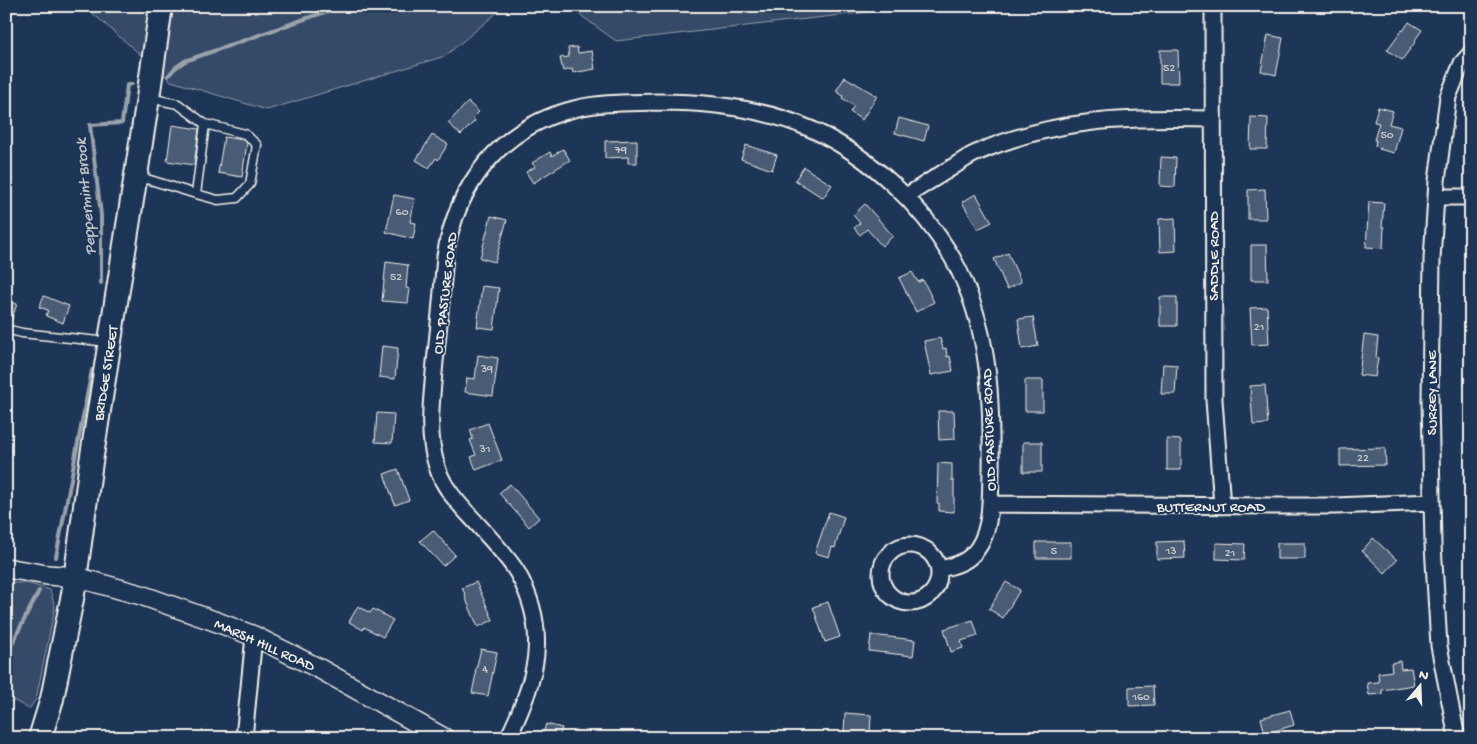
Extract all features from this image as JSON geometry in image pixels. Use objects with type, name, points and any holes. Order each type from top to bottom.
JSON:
[{"type":"main road","name":"BRIDGE STREET","points":[[40,738],[52,699],[76,577],[91,462],[161,6]]},
{"type":"street","name":"SADDLE ROAD","points":[[1213,6],[1214,400],[1222,506]]},
{"type":"street","name":"SURREY LANE","points":[[1457,738],[1438,646],[1433,545],[1430,390],[1432,259],[1436,197],[1448,98],[1462,63],[1471,53]]},
{"type":"street","name":"OLD PASTURE ROAD","points":[[508,738],[524,705],[536,662],[532,609],[526,590],[507,558],[451,494],[444,483],[435,463],[430,429],[448,238],[460,202],[480,170],[507,142],[539,122],[557,114],[602,104],[680,102],[721,105],[767,113],[812,130],[855,153],[906,196],[919,210],[952,258],[967,289],[980,328],[990,389],[990,504],[986,530],[978,549],[970,557],[961,563],[940,569]]},
{"type":"street","points":[[906,196],[972,155],[1014,138],[1066,125],[1121,119],[1213,120]]},
{"type":"street","points":[[1436,197],[1471,197]]},
{"type":"street","name":"BUTTERNUT ROAD","points":[[990,504],[1335,506],[1432,502]]},
{"type":"street","name":"MARSH HILL ROAD","points":[[6,568],[47,575],[76,577],[141,595],[254,636],[320,669],[444,738]]},
{"type":"street","points":[[244,738],[254,636]]},
{"type":"lane","points":[[136,176],[218,200],[237,198],[250,184],[257,145],[245,134],[205,124],[178,104],[148,98]]},
{"type":"lane","points":[[196,194],[205,124]]},
{"type":"lane","points":[[6,329],[22,333],[110,343]]},
{"type":"shaded area","points":[[84,6],[505,6],[445,56],[267,110],[171,81]]},
{"type":"shaded area","points":[[568,6],[920,6],[616,41]]},
{"type":"shaded area","points":[[6,582],[30,584],[50,590],[55,607],[36,699],[29,709],[15,701],[6,702]]},
{"type":"building","points":[[1409,22],[1422,30],[1402,60],[1387,50]]},
{"type":"building","points":[[1268,35],[1283,38],[1276,75],[1261,71]]},
{"type":"building","points":[[577,47],[578,53],[592,51],[595,69],[573,73],[572,69],[563,71],[560,58],[569,57],[568,48]]},
{"type":"building","points":[[1160,50],[1178,50],[1179,83],[1160,83]]},
{"type":"building","points":[[845,77],[877,96],[862,120],[850,112],[854,106],[842,98],[843,96],[836,91]]},
{"type":"building","points":[[468,102],[479,112],[473,118],[475,121],[461,135],[448,123]]},
{"type":"building","points":[[1378,107],[1393,111],[1389,124],[1401,127],[1394,153],[1375,146],[1376,140],[1374,140],[1379,123],[1374,122]]},
{"type":"building","points":[[1251,117],[1268,118],[1267,149],[1250,149]]},
{"type":"building","points":[[899,118],[928,126],[924,141],[895,133]]},
{"type":"building","points":[[172,125],[199,129],[194,165],[167,161]]},
{"type":"building","points":[[432,135],[448,144],[438,160],[436,158],[429,168],[416,160]]},
{"type":"building","points":[[224,137],[243,140],[247,143],[242,177],[218,173]]},
{"type":"building","points":[[637,140],[637,163],[628,163],[628,157],[605,158],[605,141]]},
{"type":"building","points":[[746,145],[777,155],[772,170],[741,159]]},
{"type":"building","points":[[563,149],[570,160],[533,183],[526,172],[535,167],[532,163],[550,152],[552,156]]},
{"type":"building","points":[[1161,157],[1176,158],[1175,187],[1160,186]]},
{"type":"building","points":[[804,167],[832,185],[823,198],[795,180]]},
{"type":"building","points":[[1265,189],[1266,219],[1248,219],[1248,190]]},
{"type":"building","points":[[976,194],[992,222],[978,229],[962,202]]},
{"type":"building","points":[[394,195],[415,199],[410,222],[416,223],[413,239],[386,232]]},
{"type":"building","points":[[1369,202],[1384,203],[1383,248],[1366,247]]},
{"type":"building","points":[[865,204],[893,236],[882,246],[867,229],[860,235],[854,228],[860,223],[853,215]]},
{"type":"building","points":[[491,216],[507,220],[495,262],[480,258]]},
{"type":"building","points":[[1175,218],[1176,251],[1160,252],[1159,219]]},
{"type":"building","points":[[1251,245],[1267,245],[1268,280],[1251,280]]},
{"type":"building","points":[[1008,253],[1021,282],[1007,289],[994,259]]},
{"type":"building","points":[[386,262],[408,265],[406,288],[410,289],[408,303],[382,301]]},
{"type":"building","points":[[912,272],[918,282],[923,280],[934,302],[916,312],[899,278]]},
{"type":"building","points":[[482,286],[499,288],[494,329],[477,327]]},
{"type":"building","points":[[44,296],[69,306],[63,323],[46,316],[48,310],[39,307]]},
{"type":"building","points":[[1160,297],[1177,297],[1177,326],[1160,326]]},
{"type":"building","points":[[6,300],[17,304],[10,324],[6,324]]},
{"type":"building","points":[[1267,307],[1269,344],[1252,345],[1250,308]]},
{"type":"building","points":[[1033,317],[1038,346],[1022,349],[1018,319]]},
{"type":"building","points":[[1364,335],[1378,337],[1376,357],[1378,358],[1375,377],[1359,375]]},
{"type":"building","points":[[940,338],[943,349],[946,348],[947,357],[950,356],[953,371],[931,375],[924,341]]},
{"type":"building","points":[[382,346],[398,348],[395,379],[379,377]]},
{"type":"building","points":[[478,355],[498,358],[493,396],[465,392],[467,378],[475,379]]},
{"type":"building","points":[[1163,364],[1177,365],[1175,394],[1161,394]]},
{"type":"building","points":[[1025,380],[1043,380],[1043,411],[1025,411]]},
{"type":"building","points":[[1265,385],[1268,424],[1253,425],[1250,386]]},
{"type":"building","points":[[938,411],[954,411],[955,439],[939,440]]},
{"type":"building","points":[[377,413],[394,414],[392,443],[375,442]]},
{"type":"building","points":[[488,423],[502,460],[476,470],[471,457],[476,455],[470,440],[473,439],[470,430]]},
{"type":"building","points":[[1167,439],[1181,440],[1181,470],[1167,470]]},
{"type":"building","points":[[1023,442],[1042,442],[1042,472],[1023,472]]},
{"type":"building","points":[[1385,448],[1386,465],[1340,466],[1340,449]]},
{"type":"building","points":[[938,463],[952,464],[954,512],[939,511],[939,503],[937,503]]},
{"type":"building","points":[[398,469],[409,500],[395,505],[384,474]]},
{"type":"building","points":[[510,484],[539,518],[529,527],[499,493]]},
{"type":"building","points":[[829,512],[844,517],[835,548],[832,547],[829,557],[815,553]]},
{"type":"building","points":[[433,530],[455,555],[443,566],[420,541]]},
{"type":"building","points":[[1373,538],[1397,560],[1385,573],[1362,551]]},
{"type":"building","points":[[1184,541],[1185,558],[1157,559],[1157,542]]},
{"type":"building","points":[[1036,542],[1071,542],[1071,558],[1036,558]]},
{"type":"building","points":[[1216,543],[1245,544],[1244,560],[1216,559]]},
{"type":"building","points":[[1277,543],[1305,543],[1305,559],[1277,559]]},
{"type":"building","points":[[476,582],[493,620],[478,627],[462,588]]},
{"type":"building","points":[[1006,582],[1020,590],[1003,618],[989,609]]},
{"type":"building","points":[[828,602],[840,637],[825,642],[813,607]]},
{"type":"building","points":[[358,606],[370,613],[373,609],[393,620],[383,637],[364,627],[363,630],[349,622]]},
{"type":"building","points":[[973,620],[978,636],[961,641],[963,648],[951,652],[944,629]]},
{"type":"building","points":[[871,635],[915,640],[913,656],[869,651]]},
{"type":"building","points":[[481,649],[497,652],[488,696],[472,693]]},
{"type":"building","points":[[1400,661],[1401,669],[1411,668],[1414,685],[1382,690],[1382,694],[1369,695],[1367,683],[1379,682],[1378,673],[1392,671],[1391,663]]},
{"type":"building","points":[[1153,686],[1154,705],[1129,706],[1129,687]]},
{"type":"building","points":[[1290,710],[1294,725],[1265,734],[1261,718]]},
{"type":"building","points":[[845,713],[871,715],[870,735],[844,733]]},
{"type":"building","points":[[546,724],[562,728],[559,738],[542,738]]},
{"type":"waterway","name":"Peppermint Brook","points":[[168,76],[185,61],[342,6]]},
{"type":"waterway","name":"Peppermint Brook","points":[[101,283],[101,215],[90,125],[122,123],[127,85],[132,84]]},
{"type":"waterway","name":"Peppermint Brook","points":[[56,557],[92,370]]},
{"type":"waterway","name":"Peppermint Brook","points":[[6,655],[39,591]]}]
